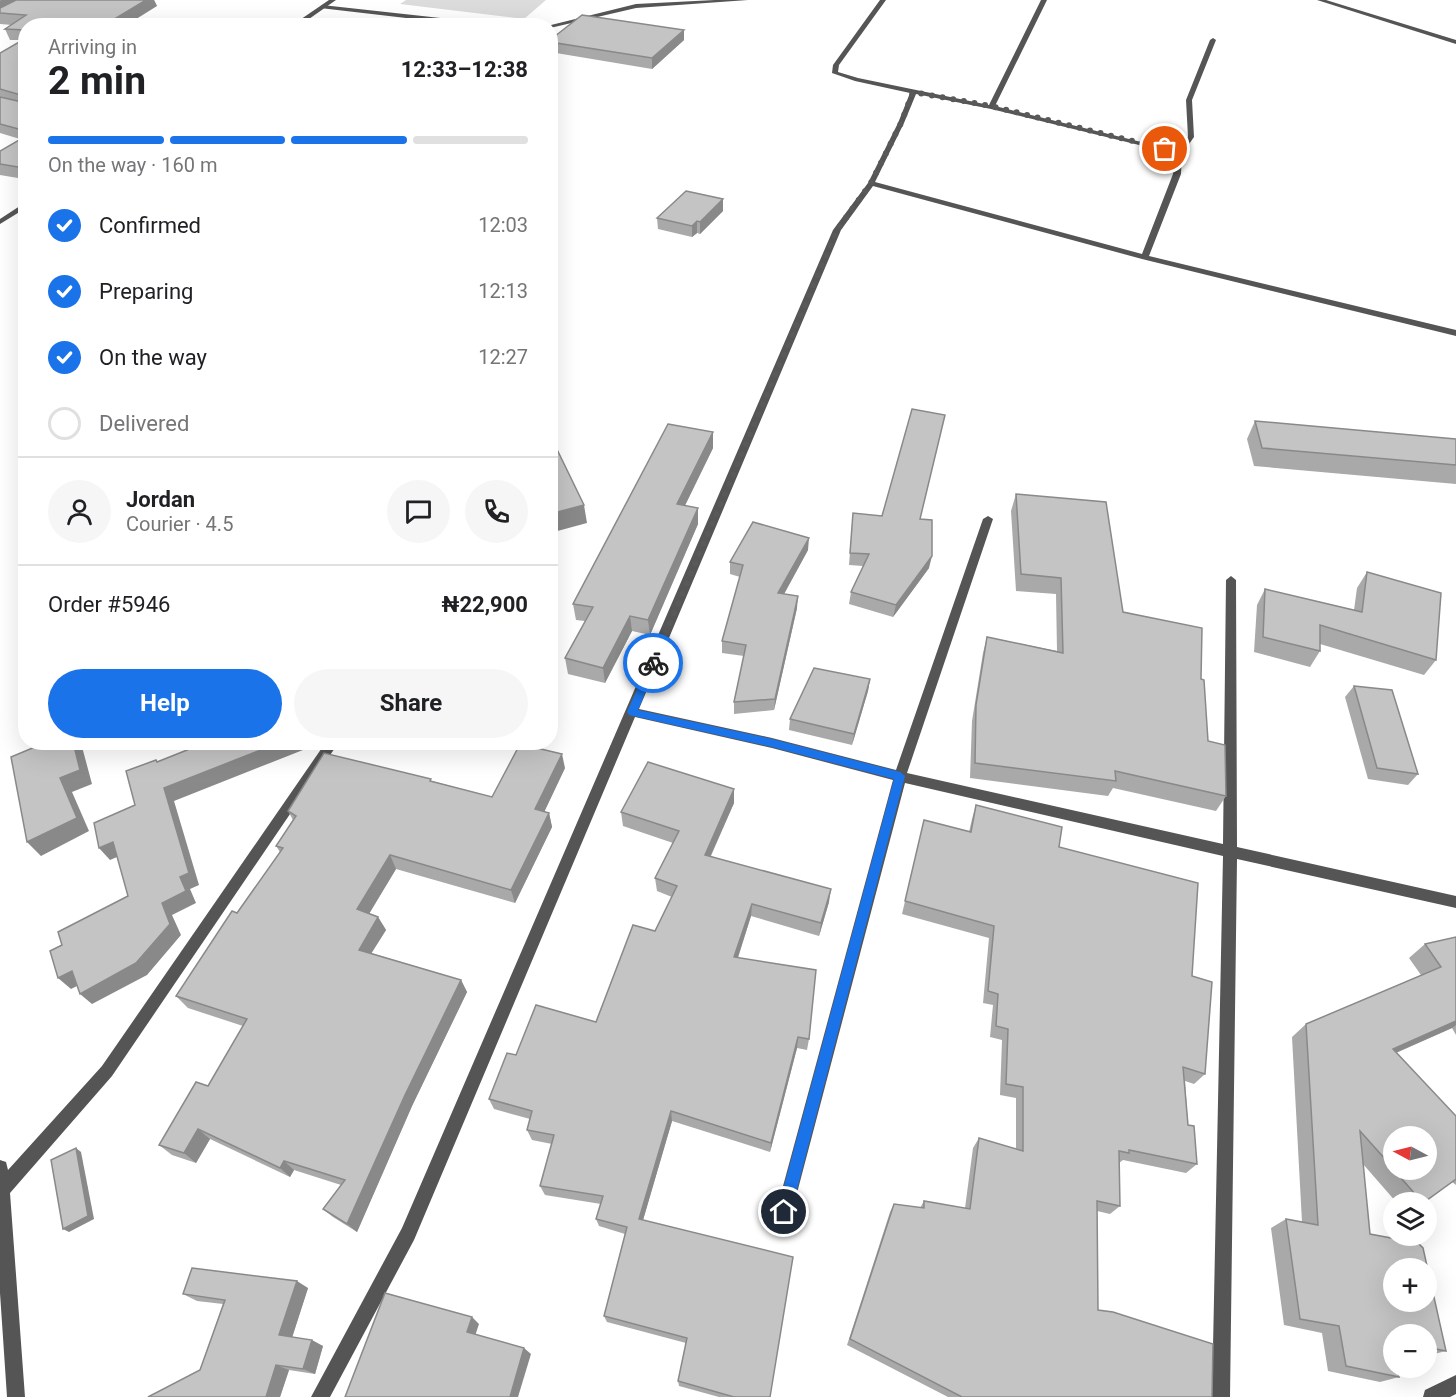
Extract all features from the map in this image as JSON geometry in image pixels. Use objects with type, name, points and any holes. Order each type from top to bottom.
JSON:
[{"type":"street","points":[[306,18],[333,0]]},
{"type":"street","points":[[558,24],[636,6],[745,0]]},
{"type":"street","points":[[882,0],[836,65],[835,73],[839,76],[991,106],[1180,153]]},
{"type":"street","points":[[991,106],[1044,0]]},
{"type":"street","points":[[1320,0],[1456,42]]},
{"type":"street","points":[[322,7],[412,18]]},
{"type":"street","points":[[371,14],[376,18]]},
{"type":"street","points":[[1145,257],[1177,174],[1180,153],[1191,137],[1189,100],[1213,40]]},
{"type":"street","points":[[320,1397],[408,1234],[837,230],[871,183],[901,123],[913,92]]},
{"type":"street","points":[[871,183],[1145,257],[1456,333]]},
{"type":"street","points":[[0,222],[18,210]]},
{"type":"street","points":[[784,1212],[900,776],[988,519]]},
{"type":"street","points":[[1221,1397],[1230,853],[1231,580]]},
{"type":"street","points":[[632,712],[772,743],[900,776],[1230,853],[1456,902]]},
{"type":"street","points":[[1,1191],[107,1071],[328,750]]},
{"type":"street","points":[[0,1168],[16,1397]]},
{"type":"street","points":[[1432,1397],[1456,1384]]},
{"type":"shaded area","points":[[406,0],[546,0],[525,18],[400,4]]},
{"type":"building","points":[[16,0],[146,0],[116,18],[22,18],[26,15],[0,13],[0,8]]},
{"type":"building","points":[[582,15],[684,30],[652,58],[558,43],[558,34]]},
{"type":"building","points":[[18,20],[18,30],[5,29]]},
{"type":"building","points":[[18,43],[18,94],[0,89],[0,53]]},
{"type":"building","points":[[0,97],[18,101],[18,129],[0,124]]},
{"type":"building","points":[[18,141],[18,167],[0,164],[0,151]]},
{"type":"building","points":[[686,191],[723,199],[700,222],[697,221],[692,226],[657,218]]},
{"type":"building","points":[[912,409],[945,415],[920,519],[932,520],[932,556],[896,605],[851,592],[869,554],[850,553],[853,513],[882,516]]},
{"type":"building","points":[[1255,421],[1456,439],[1456,465],[1262,448]]},
{"type":"building","points":[[668,424],[713,432],[677,504],[698,508],[648,620],[630,616],[603,668],[565,658],[593,607],[573,604]]},
{"type":"building","points":[[558,451],[584,505],[558,512]]},
{"type":"building","points":[[1016,494],[1106,502],[1123,612],[1202,628],[1201,679],[1204,680],[1208,741],[1225,745],[1226,796],[1115,771],[1116,781],[975,763],[976,705],[987,637],[1063,653],[1061,578],[1021,574]]},
{"type":"building","points":[[753,522],[809,538],[778,593],[798,596],[775,699],[734,702],[746,645],[722,641],[743,565],[730,562]]},
{"type":"building","points":[[1367,572],[1441,593],[1436,660],[1320,625],[1320,651],[1263,637],[1265,589],[1362,612]]},
{"type":"building","points":[[814,668],[870,679],[854,734],[790,719]]},
{"type":"building","points":[[1354,686],[1392,690],[1418,774],[1377,768]]},
{"type":"building","points":[[28,750],[75,750],[80,770],[60,778],[77,818],[27,842],[11,757]]},
{"type":"building","points":[[187,750],[261,750],[164,788],[189,873],[180,877],[186,891],[162,903],[170,924],[136,963],[80,994],[72,971],[58,978],[50,951],[62,945],[58,932],[128,896],[113,842],[99,848],[94,823],[135,805],[126,771],[156,760],[157,762]]},
{"type":"building","points":[[517,750],[545,750],[562,754],[535,809],[549,813],[511,890],[390,855],[357,909],[378,917],[359,950],[461,980],[405,1095],[347,1224],[323,1209],[345,1180],[284,1161],[280,1168],[198,1129],[184,1153],[159,1145],[196,1082],[208,1086],[247,1019],[176,996],[232,911],[237,913],[283,848],[276,846],[296,816],[288,811],[324,753],[431,779],[430,781],[492,797]]},
{"type":"building","points":[[648,762],[734,789],[705,855],[831,889],[821,923],[752,904],[734,957],[816,970],[809,1039],[798,1037],[771,1143],[671,1111],[639,1219],[793,1257],[770,1397],[734,1397],[678,1381],[687,1338],[604,1316],[627,1227],[596,1219],[603,1196],[540,1186],[554,1135],[527,1130],[532,1111],[489,1099],[507,1053],[516,1055],[536,1005],[596,1022],[633,925],[655,931],[677,886],[655,878],[679,831],[621,812]]},
{"type":"building","points":[[976,805],[1062,827],[1059,847],[1198,883],[1192,976],[1212,982],[1205,1074],[1183,1067],[1188,1125],[1194,1126],[1197,1164],[1129,1150],[1129,1153],[1119,1151],[1120,1206],[1097,1201],[1098,1310],[1113,1312],[1213,1344],[1212,1397],[962,1397],[850,1339],[894,1204],[924,1208],[924,1201],[970,1209],[979,1138],[1023,1151],[1023,1087],[1006,1084],[1008,1029],[996,1026],[998,994],[988,991],[994,926],[905,901],[924,820],[971,832]]},
{"type":"building","points":[[1456,937],[1456,1021],[1393,1049],[1456,1116],[1456,1179],[1437,1193],[1413,1192],[1403,1180],[1437,1180],[1437,1126],[1383,1126],[1383,1157],[1360,1131],[1370,1234],[1383,1236],[1383,1246],[1421,1246],[1425,1258],[1383,1258],[1383,1312],[1437,1311],[1446,1351],[1437,1349],[1437,1324],[1383,1324],[1383,1374],[1346,1366],[1339,1326],[1300,1319],[1286,1219],[1318,1225],[1306,1024],[1441,967],[1425,944]]},
{"type":"building","points":[[76,1148],[88,1216],[63,1229],[51,1160]]},
{"type":"building","points":[[192,1268],[297,1281],[279,1335],[312,1340],[303,1369],[276,1365],[266,1397],[148,1397],[200,1370],[225,1300],[183,1294]]},
{"type":"building","points":[[385,1293],[472,1317],[467,1332],[524,1348],[510,1397],[345,1397]]},
{"type":"way so far","points":[[653,663],[837,230],[871,183],[901,123],[913,92],[991,106],[1165,149]]},
{"type":"route","points":[[653,663],[632,712],[772,743],[900,776],[784,1212]]}]
